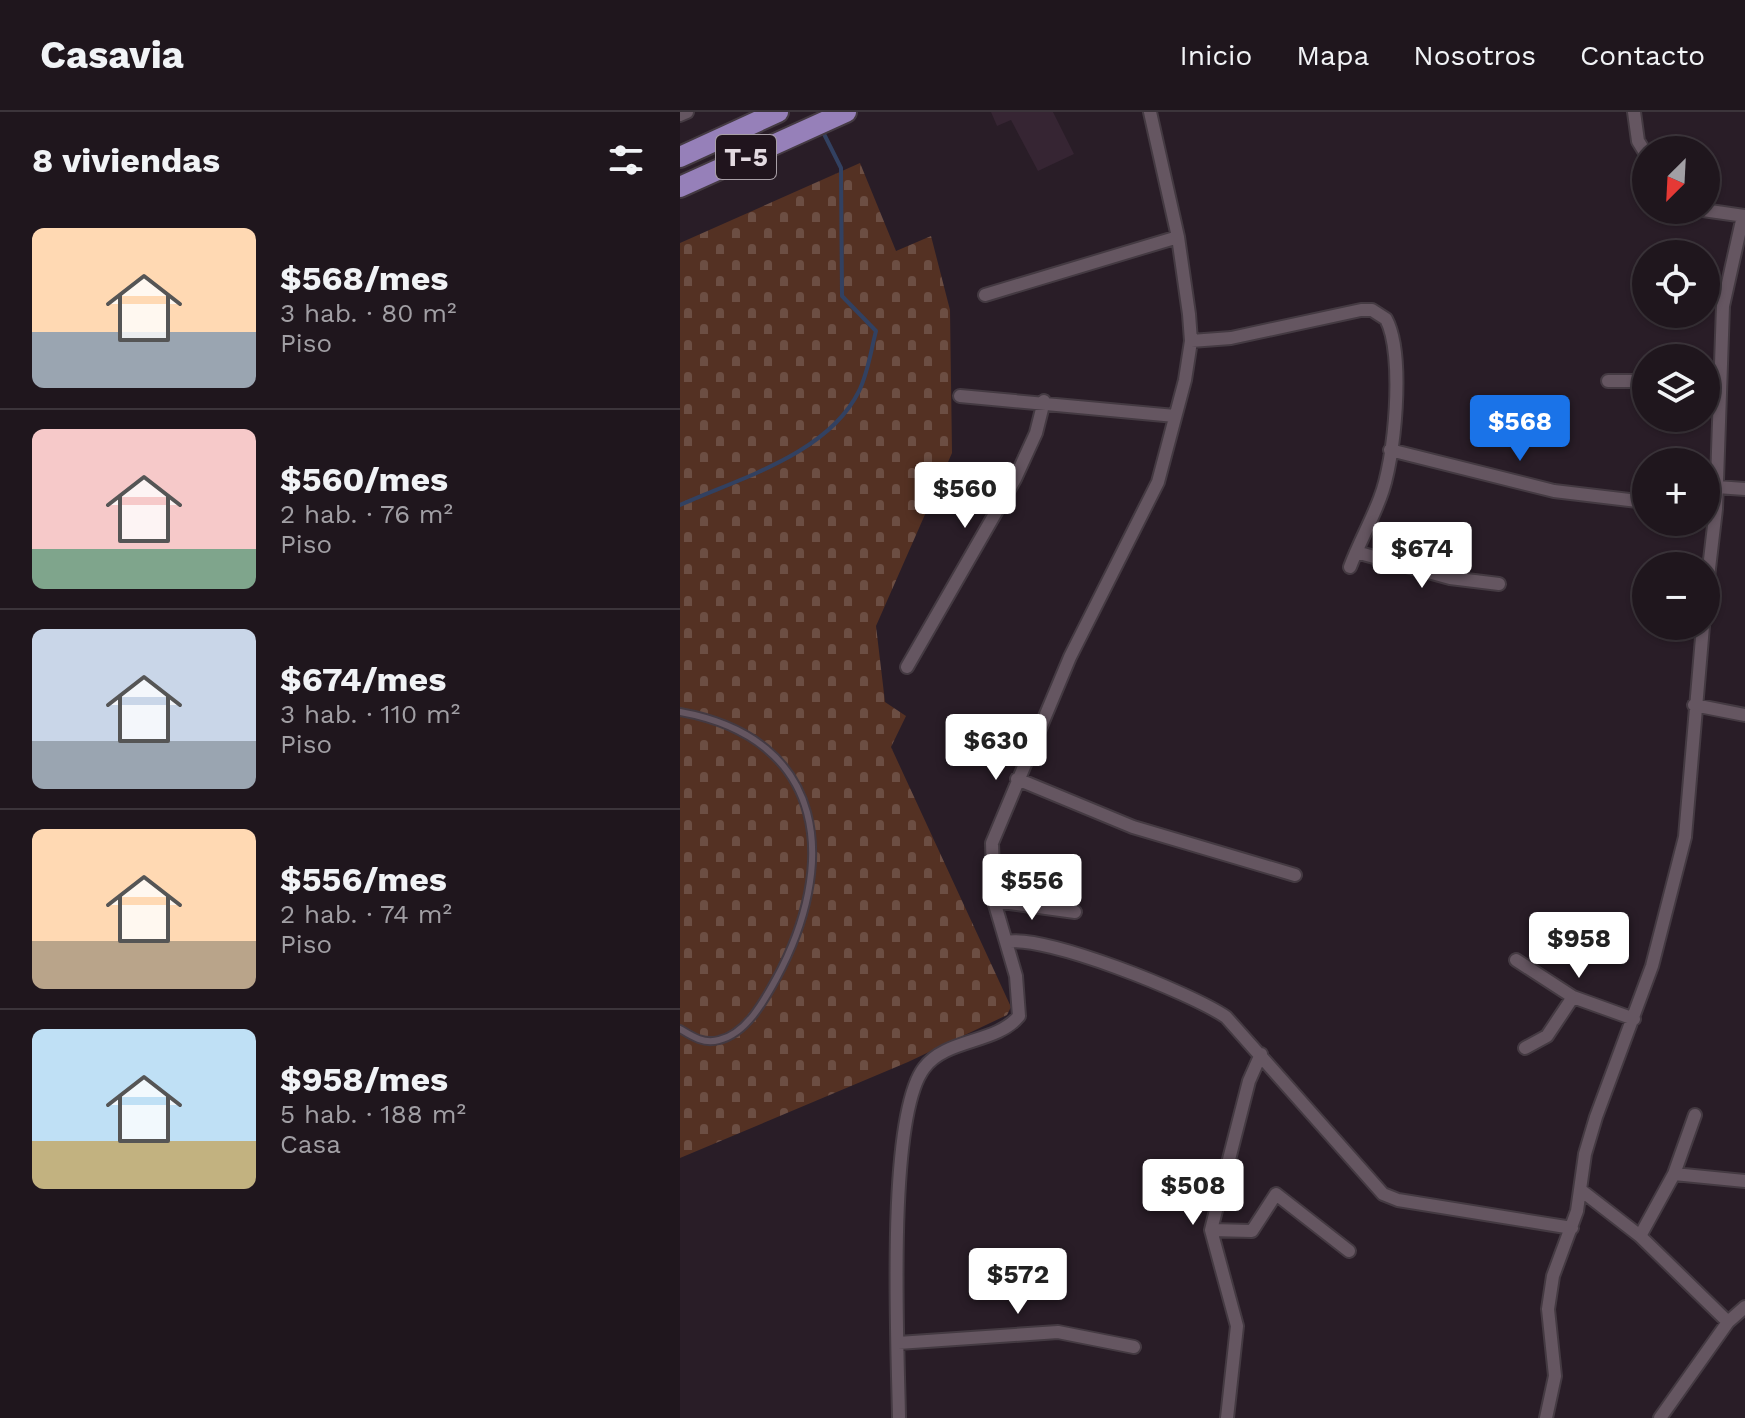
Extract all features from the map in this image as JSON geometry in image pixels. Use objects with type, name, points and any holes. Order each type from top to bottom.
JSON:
[{"type":"highway","name":"T-5","points":[[680,157],[778,112]]},
{"type":"highway","name":"T-5","points":[[680,187],[846,112]]},
{"type":"street","points":[[680,115],[687,112]]},
{"type":"street","points":[[899,1418],[900,1164],[916,1085],[925,1065],[933,1059],[1004,1028],[1019,1016],[1020,998],[994,901],[992,843],[1070,657],[1158,482],[1185,380],[1191,341],[1178,237],[1150,112]]},
{"type":"street","points":[[1634,112],[1637,136]]},
{"type":"street","points":[[1720,212],[1744,216],[1725,295],[1720,392]]},
{"type":"street","points":[[985,295],[1178,237]]},
{"type":"street","points":[[1191,341],[1231,338],[1361,310],[1380,313],[1391,328],[1394,348],[1390,450],[1380,499],[1350,567]]},
{"type":"street","points":[[1608,381],[1632,381]]},
{"type":"street","points":[[960,396],[1044,401],[1175,416]]},
{"type":"street","points":[[907,667],[1015,479],[1036,433],[1044,401]]},
{"type":"street","points":[[1390,450],[1554,491],[1632,500]]},
{"type":"street","points":[[1720,487],[1745,489]]},
{"type":"street","points":[[1356,552],[1437,575],[1499,584]]},
{"type":"street","points":[[1546,1418],[1555,1376],[1550,1293],[1582,1191],[1585,1154],[1634,1019],[1685,837],[1701,640]]},
{"type":"street","points":[[1694,705],[1745,715]]},
{"type":"street","points":[[1017,779],[1133,827],[1295,875]]},
{"type":"street","points":[[994,901],[1075,912]]},
{"type":"street","points":[[1006,942],[1027,941],[1062,950],[1195,999],[1226,1017],[1383,1194],[1398,1200],[1572,1228]]},
{"type":"street","points":[[1516,960],[1573,997],[1634,1019]]},
{"type":"street","points":[[1525,1048],[1547,1036],[1573,997]]},
{"type":"street","points":[[1227,1418],[1237,1326],[1211,1230],[1249,1081],[1261,1054]]},
{"type":"street","points":[[1640,1236],[1674,1174],[1695,1115]]},
{"type":"street","points":[[1674,1174],[1745,1181]]},
{"type":"street","points":[[1582,1191],[1640,1236],[1728,1322]]},
{"type":"street","points":[[1211,1230],[1252,1231],[1276,1194],[1349,1251]]},
{"type":"street","points":[[1660,1418],[1728,1322],[1745,1307]]},
{"type":"street","points":[[898,1343],[1058,1332],[1134,1347]]},
{"type":"lane","points":[[680,712],[723,722],[759,742],[779,760],[806,804],[811,830],[806,907],[798,935],[768,994],[748,1021],[721,1040],[706,1042],[680,1029]]},
{"type":"shaded area","points":[[991,112],[1053,112],[1074,154],[1038,171],[1011,120],[997,126]]},
{"type":"green space","points":[[860,163],[896,251],[931,236],[950,310],[952,453],[876,626],[885,702],[906,716],[891,747],[1011,1007],[1007,1015],[908,1062],[680,1158],[680,243]]},
{"type":"waterway","points":[[680,505],[755,474],[805,448],[845,413],[862,384],[876,331],[842,296],[841,168],[821,128]]}]
